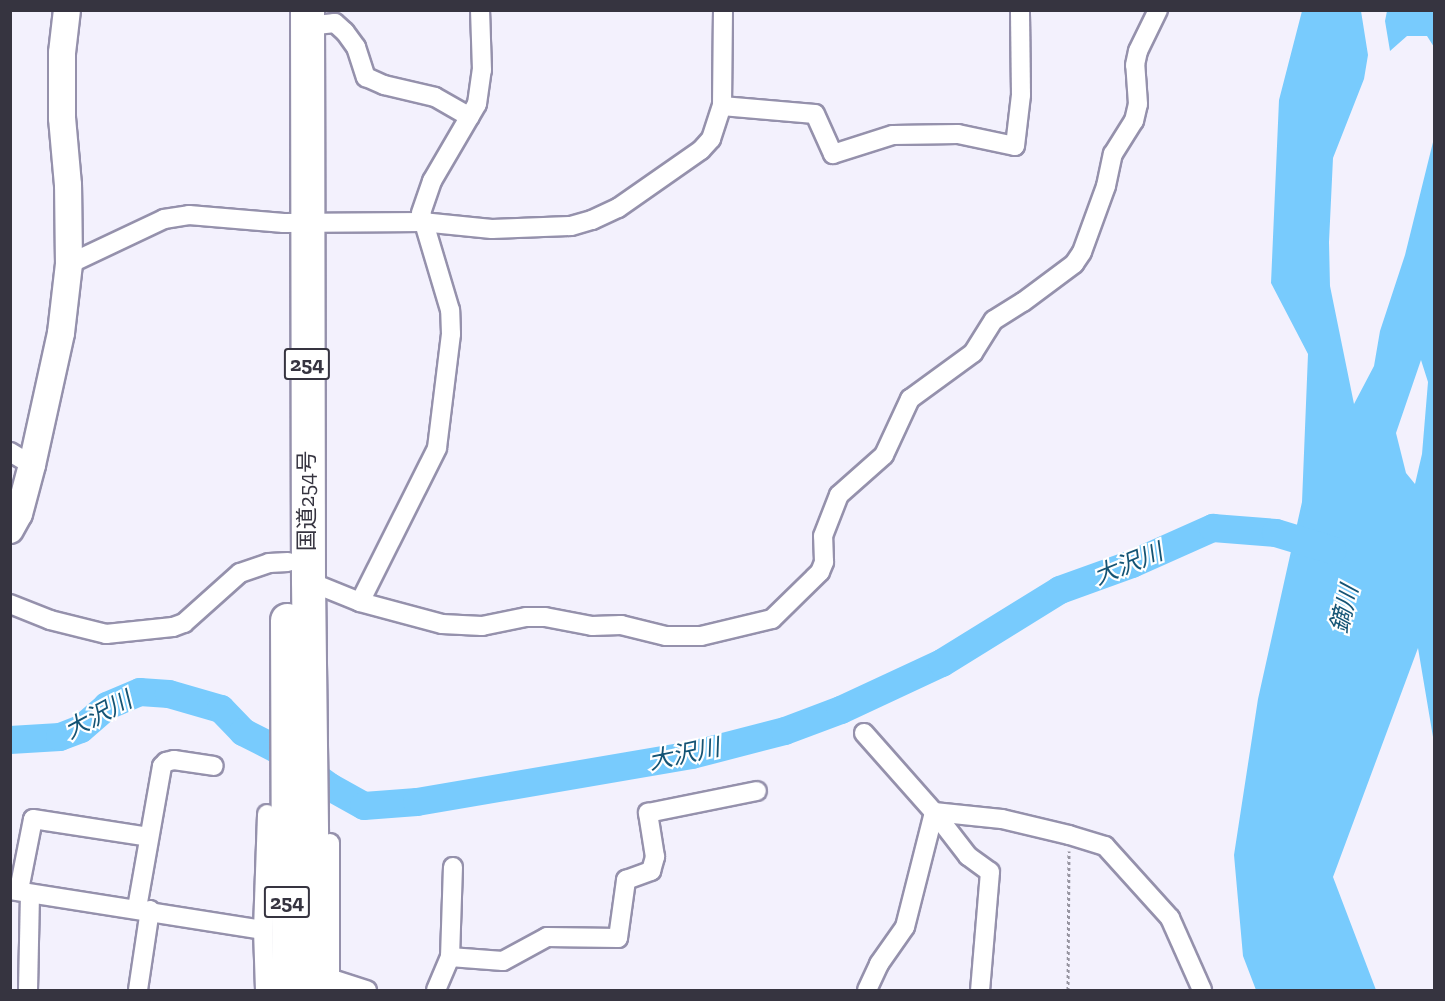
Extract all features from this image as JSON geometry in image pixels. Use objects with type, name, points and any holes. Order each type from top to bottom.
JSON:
[{"type":"highway","name":"国道254号","points":[[299,16],[295,223],[299,824],[324,986]]},
{"type":"highway","name":"国道254号","points":[[272,989],[299,824]]},
{"type":"street","points":[[10,530],[19,514],[32,465],[61,333],[69,264],[68,185],[62,117],[62,53],[67,10]]},
{"type":"street","points":[[360,602],[437,448],[451,334],[450,310],[421,213],[432,181],[470,117],[481,93],[480,10]]},
{"type":"street","points":[[69,264],[164,219],[214,215],[295,223],[422,222],[492,229],[571,226],[592,220],[618,208],[701,150],[711,139],[722,106],[723,10]]},
{"type":"street","points":[[722,106],[816,114],[834,154],[893,135],[958,134],[1015,146],[1021,95],[1020,10]]},
{"type":"street","points":[[10,604],[50,620],[105,634],[173,627],[184,623],[240,573],[269,563],[298,572],[360,602],[442,624],[482,626],[545,617],[592,626],[621,625],[674,636],[701,636],[772,618],[783,611],[820,572],[824,562],[823,536],[839,495],[884,455],[910,399],[973,353],[994,320],[1074,264],[1082,252],[1106,186],[1113,154],[1134,121],[1138,104],[1135,65],[1138,51],[1158,10]]},
{"type":"street","points":[[299,16],[334,23],[345,32],[356,47],[366,77],[384,85],[435,97],[470,117]]},
{"type":"street","points":[[10,452],[32,465]]},
{"type":"street","points":[[864,733],[934,812],[968,856],[990,872],[980,990]]},
{"type":"street","points":[[138,990],[149,837],[162,766],[166,762],[214,766]]},
{"type":"street","points":[[450,957],[503,961],[547,938],[618,938],[626,880],[651,870],[655,857],[648,813],[757,791]]},
{"type":"street","points":[[934,812],[1002,819],[1105,846],[1170,918],[1202,990]]},
{"type":"street","points":[[867,990],[879,964],[905,927],[934,812]]},
{"type":"street","points":[[28,990],[20,891],[33,819],[149,837]]},
{"type":"street","points":[[272,989],[263,930],[299,824]]},
{"type":"street","points":[[436,990],[450,957],[453,867]]},
{"type":"street","points":[[20,891],[144,909],[263,930]]},
{"type":"street","points":[[324,986],[367,990]]},
{"type":"path","points":[[1068,990],[1069,835]]},
{"type":"water","name":"鏑川","points":[[1302,11],[1361,11],[1368,55],[1364,79],[1333,158],[1329,242],[1330,286],[1354,404],[1374,366],[1380,331],[1405,255],[1434,138],[1434,743],[1418,648],[1333,877],[1376,990],[1256,990],[1243,956],[1234,855],[1258,699],[1302,502],[1308,354],[1271,283],[1279,100]],"holes":[[[1421,360],[1428,382],[1422,454],[1415,484],[1406,473],[1396,433]]]},
{"type":"water","points":[[1387,11],[1434,11],[1434,47],[1427,36],[1407,36],[1390,51],[1385,21]]},
{"type":"waterway","name":"大沢川","points":[[10,740],[60,737],[81,729],[107,706],[140,692],[169,694],[221,709],[243,732],[277,749],[330,787],[364,806],[417,802],[692,755],[785,731],[841,710],[942,663],[1060,590],[1132,564],[1213,528],[1276,533],[1332,550]]}]
